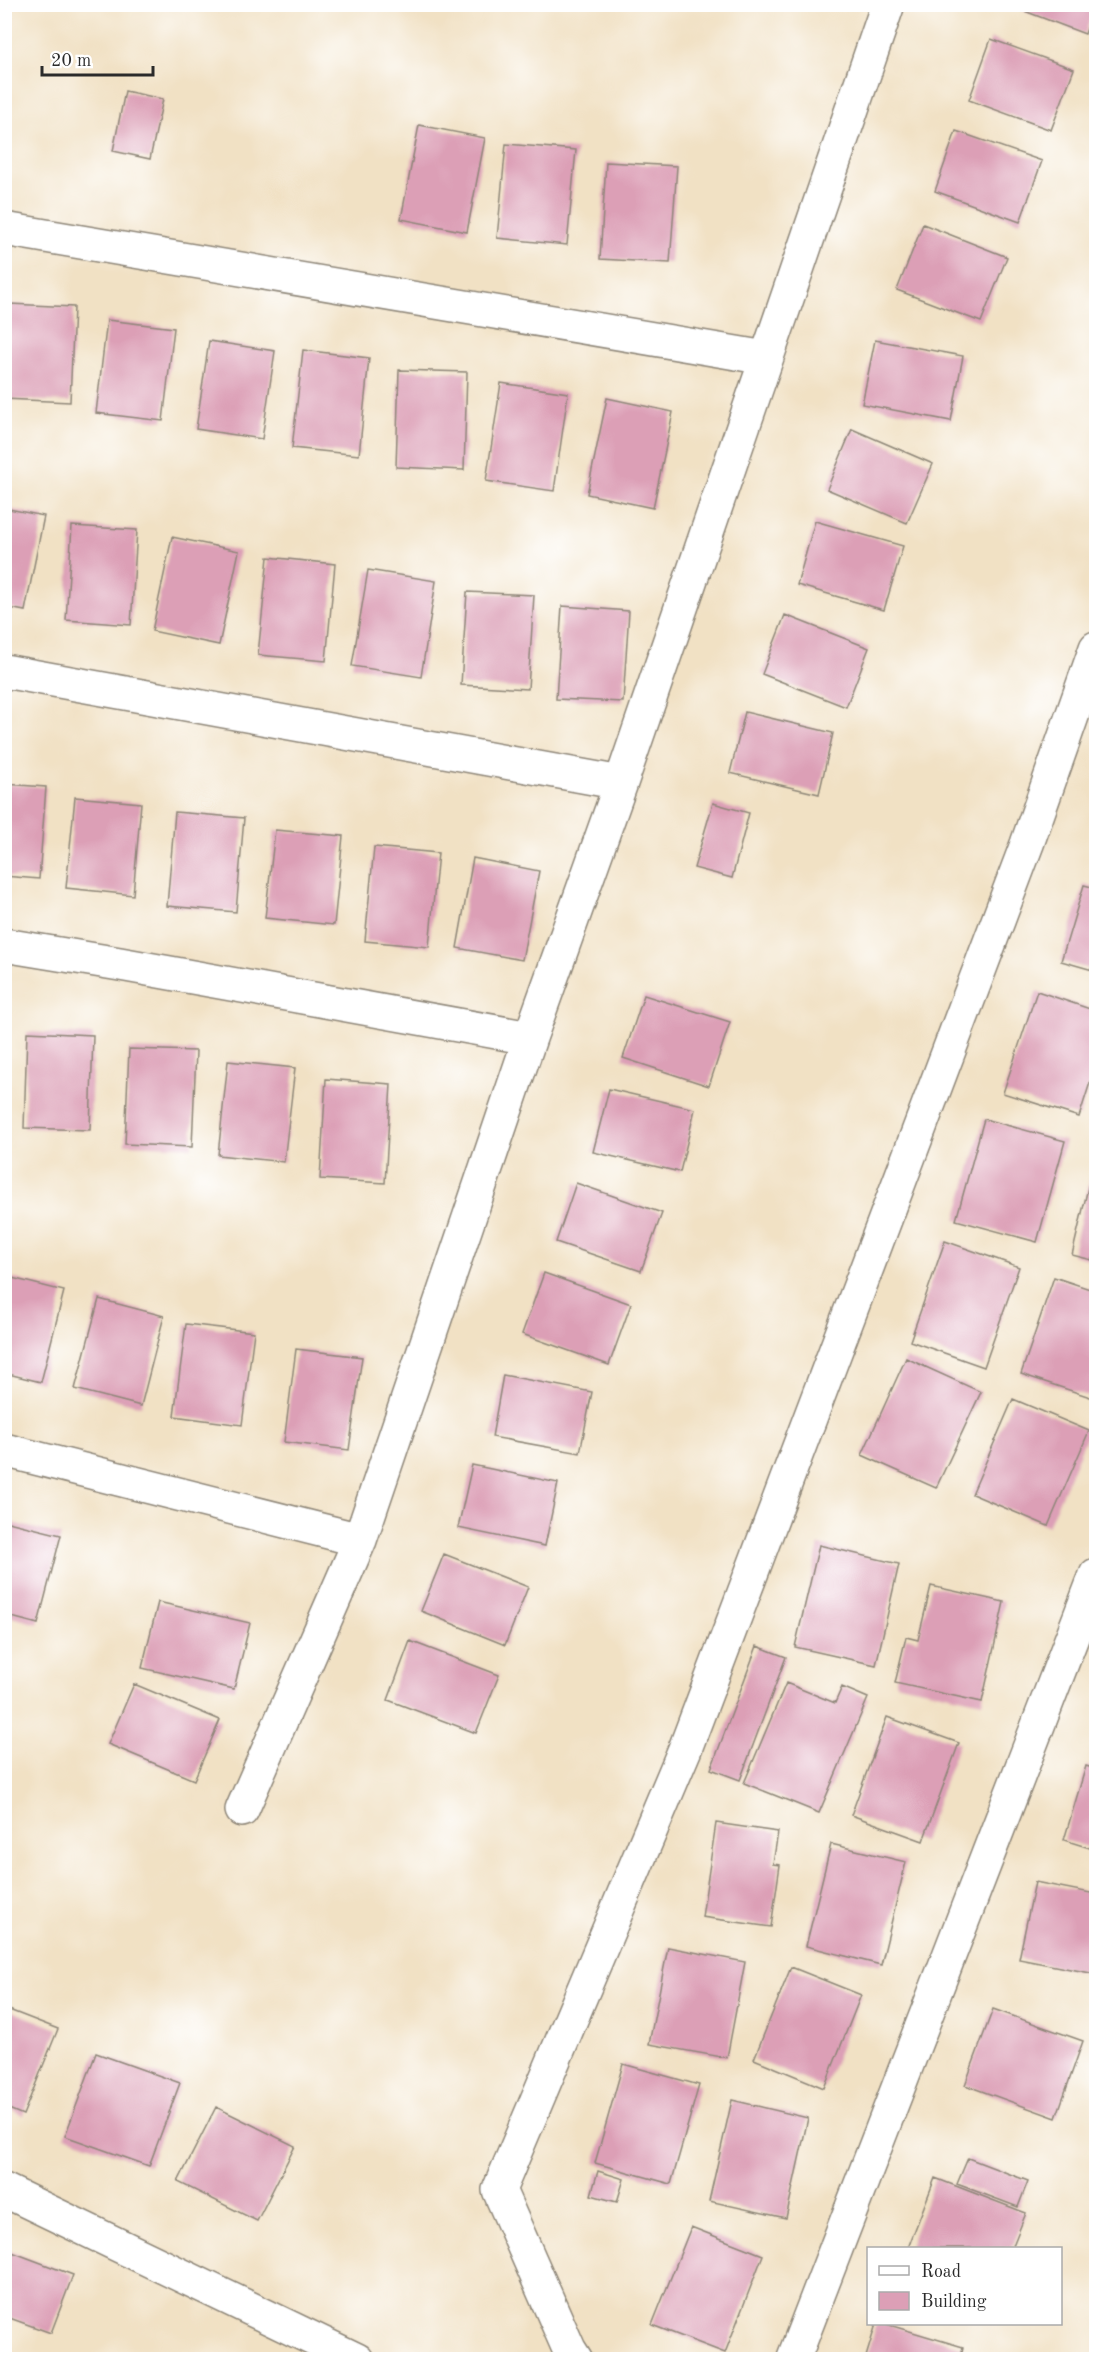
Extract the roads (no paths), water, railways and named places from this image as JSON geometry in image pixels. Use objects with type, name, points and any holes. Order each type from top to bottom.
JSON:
[{"type":"street","points":[[242,1810],[360,1540],[530,1038],[621,783],[888,4]]},
{"type":"street","points":[[4,229],[766,358]]},
{"type":"street","points":[[576,2360],[498,2190],[685,1749],[1023,856],[1096,648]]},
{"type":"street","points":[[4,671],[621,783]]},
{"type":"street","points":[[4,945],[530,1038]]},
{"type":"street","points":[[4,1450],[360,1540]]},
{"type":"street","points":[[793,2360],[1096,1575]]},
{"type":"street","points":[[4,2190],[357,2360]]}]
